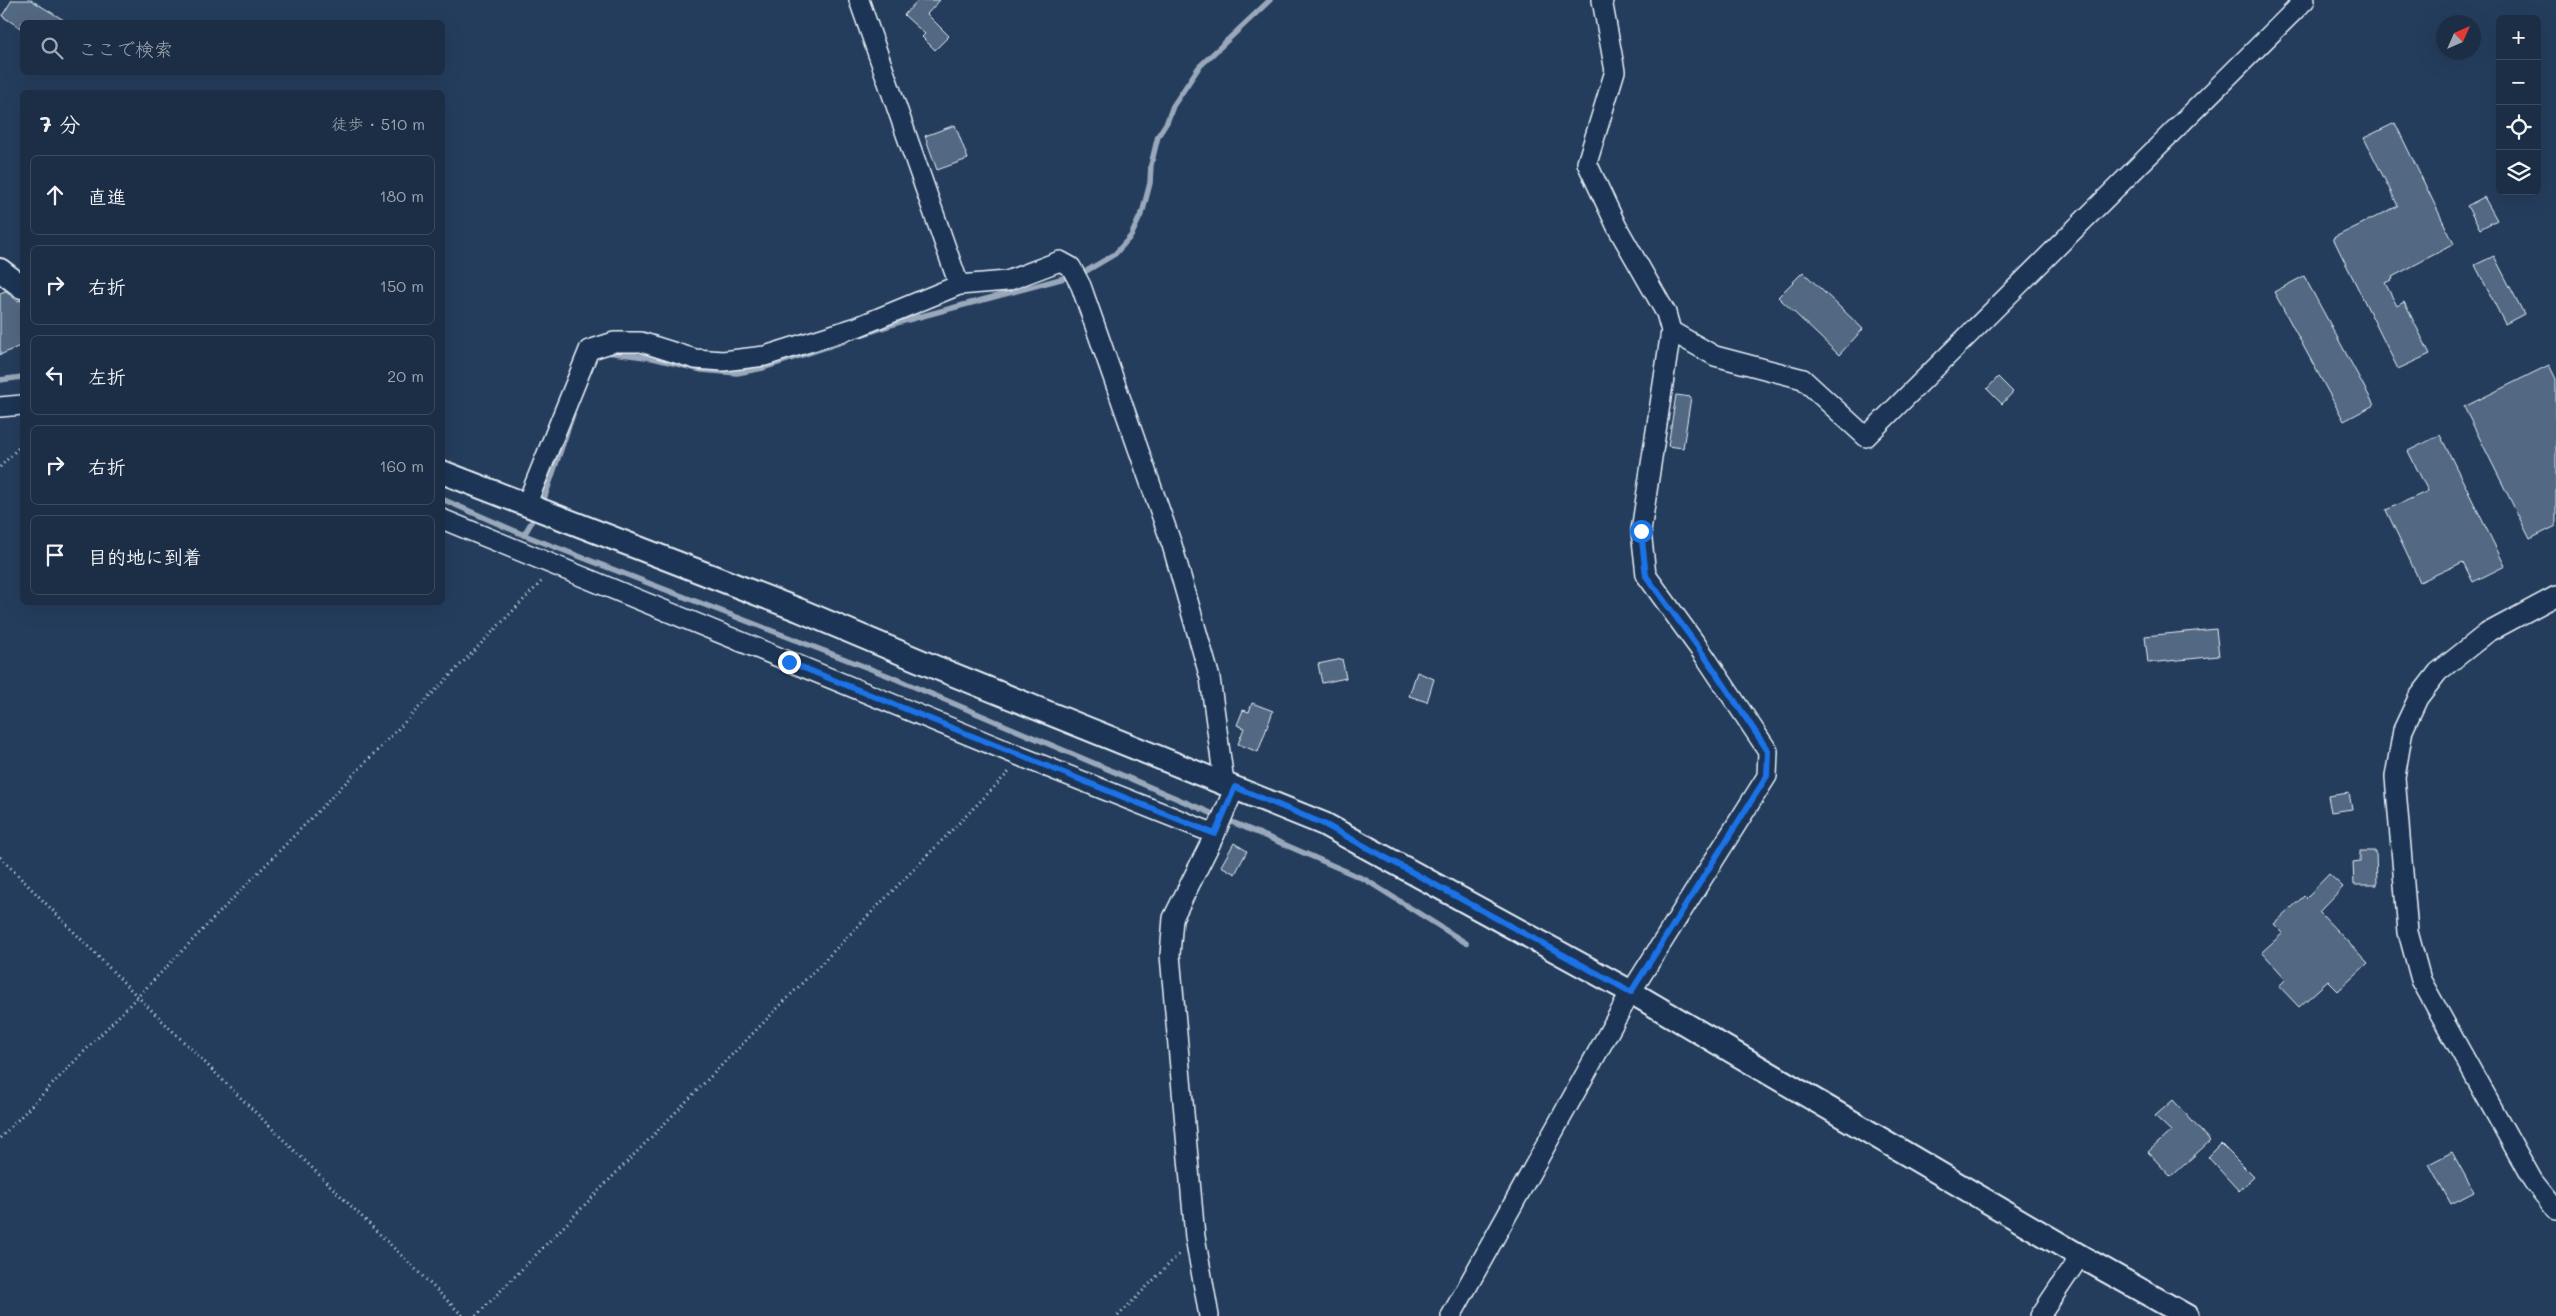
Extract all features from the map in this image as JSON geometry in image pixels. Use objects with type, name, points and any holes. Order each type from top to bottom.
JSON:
[{"type":"street","points":[[859,0],[959,285]]},
{"type":"street","points":[[1451,1316],[1631,992],[1767,776],[1768,751],[1706,658],[1646,576],[1641,531],[1672,331],[1666,313],[1617,227],[1587,164],[1615,72],[1602,0]]},
{"type":"street","points":[[1672,331],[1715,356],[1803,379],[1866,437],[2305,0]]},
{"type":"street","points":[[527,503],[589,350],[614,342],[642,342],[695,358],[722,362],[765,356],[856,327],[959,285],[1007,281],[1060,261],[1071,267],[1081,286],[1172,546],[1210,678],[1229,790],[1217,829],[1173,918],[1170,955],[1195,1237],[1210,1316]]},
{"type":"street","points":[[0,270],[20,285]]},
{"type":"street","points":[[0,407],[20,405]]},
{"type":"street","points":[[445,473],[527,503],[799,610],[1229,790],[1324,824],[1631,992],[2080,1256],[2187,1316]]},
{"type":"street","points":[[445,520],[1022,758],[1217,829]]},
{"type":"street","points":[[2556,596],[2487,633],[2438,672],[2418,698],[2403,730],[2395,777],[2408,932],[2421,980],[2534,1181],[2556,1210]]},
{"type":"street","points":[[2040,1316],[2080,1256]]},
{"type":"path","points":[[0,467],[20,446]]},
{"type":"path","points":[[0,1138],[556,566]]},
{"type":"path","points":[[476,1316],[1022,758]]},
{"type":"path","points":[[0,857],[138,997],[463,1316]]},
{"type":"path","points":[[1118,1316],[1195,1237]]},
{"type":"building","points":[[12,0],[31,0],[64,20],[20,20],[20,28],[2,16]]},
{"type":"building","points":[[918,0],[940,0],[927,14],[949,36],[935,50],[922,37],[925,34],[904,15]]},
{"type":"building","points":[[2395,123],[2454,244],[2392,277],[2393,279],[2385,283],[2397,306],[2404,302],[2430,354],[2398,369],[2333,238],[2398,206],[2364,138]]},
{"type":"building","points":[[955,125],[968,159],[937,170],[925,136]]},
{"type":"building","points":[[2484,197],[2497,220],[2480,229],[2467,206]]},
{"type":"building","points":[[2494,256],[2524,314],[2505,324],[2475,265]]},
{"type":"building","points":[[1803,272],[1863,329],[1839,355],[1778,297]]},
{"type":"building","points":[[2304,276],[2374,405],[2344,421],[2274,292]]},
{"type":"building","points":[[5,291],[20,300],[20,346],[0,355],[0,293]]},
{"type":"building","points":[[2549,365],[2556,379],[2556,526],[2530,539],[2464,407]]},
{"type":"building","points":[[1998,377],[2013,392],[2002,404],[1987,389]]},
{"type":"building","points":[[1676,395],[1691,397],[1683,448],[1668,446]]},
{"type":"building","points":[[2440,435],[2505,566],[2473,582],[2463,562],[2420,582],[2386,510],[2428,491],[2408,451]]},
{"type":"building","points":[[2216,629],[2219,656],[2148,663],[2145,636]]},
{"type":"building","points":[[1342,659],[1346,678],[1322,683],[1318,664]]},
{"type":"building","points":[[1417,672],[1434,679],[1427,702],[1409,696]]},
{"type":"building","points":[[1252,703],[1273,711],[1258,752],[1238,744],[1244,728],[1237,725],[1243,710],[1249,712]]},
{"type":"building","points":[[2349,793],[2352,809],[2331,812],[2328,796]]},
{"type":"building","points":[[1234,843],[1247,851],[1235,874],[1221,866]]},
{"type":"building","points":[[2360,851],[2376,851],[2377,885],[2354,885],[2353,862],[2360,861]]},
{"type":"building","points":[[2329,874],[2343,887],[2319,912],[2368,963],[2338,991],[2328,981],[2299,1007],[2279,986],[2286,979],[2262,952],[2283,933],[2274,924],[2304,896],[2306,898]]},
{"type":"building","points":[[2173,1100],[2210,1141],[2171,1177],[2148,1152],[2171,1131],[2155,1116]]},
{"type":"building","points":[[2221,1144],[2254,1177],[2239,1191],[2208,1157]]},
{"type":"building","points":[[2452,1152],[2474,1192],[2451,1204],[2429,1164]]},
{"type":"waterway","points":[[861,335],[900,322],[1083,273],[1115,254],[1131,236],[1143,210],[1158,136],[1167,122],[1173,106],[1199,67],[1270,0]]},
{"type":"waterway","points":[[606,352],[653,358],[702,370],[737,373],[763,368],[845,341]]},
{"type":"waterway","points":[[0,380],[20,377]]},
{"type":"waterway","points":[[544,499],[573,414]]},
{"type":"waterway","points":[[445,500],[524,535],[889,676],[1265,836],[1366,880],[1466,943]]},
{"type":"waterway","points":[[524,535],[531,523]]},
{"type":"route","points":[[789,662],[1022,758],[1215,834],[1235,787],[1324,824],[1631,992],[1767,776],[1768,751],[1706,658],[1646,576],[1641,531]]}]
